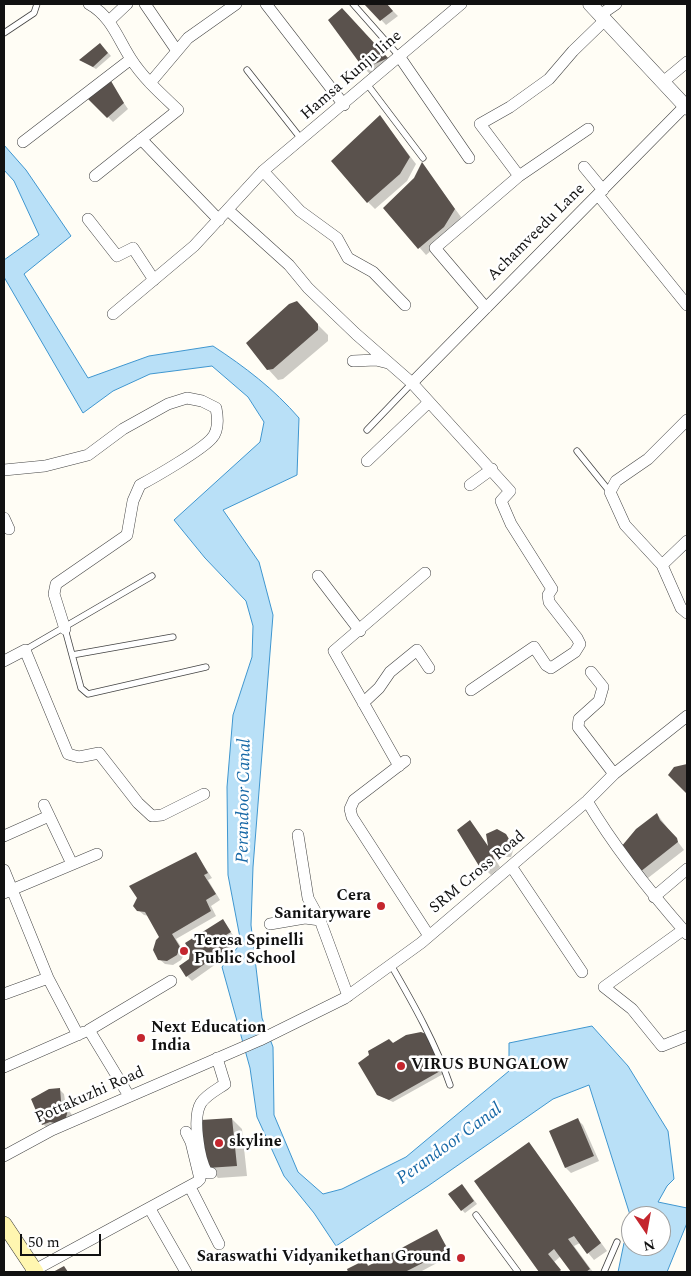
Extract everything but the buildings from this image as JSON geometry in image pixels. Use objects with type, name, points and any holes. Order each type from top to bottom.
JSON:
[{"type":"main road","points":[[4,1224],[34,1272]]},
{"type":"street","points":[[89,4],[97,8],[109,21],[131,59],[150,83],[178,110],[94,176]]},
{"type":"street","points":[[109,21],[127,4]]},
{"type":"street","points":[[145,4],[177,52]]},
{"type":"street","points":[[150,83],[188,38],[236,4]]},
{"type":"street","points":[[266,4],[344,105]]},
{"type":"street","name":"Hamsa Kunju line","points":[[113,314],[194,246],[263,171],[344,105],[461,4]]},
{"type":"street","points":[[590,4],[686,107]]},
{"type":"street","points":[[519,176],[480,124],[510,107],[549,79],[602,17],[616,4]]},
{"type":"street","points":[[400,56],[469,158]]},
{"type":"street","points":[[24,142],[131,59]]},
{"type":"street","points":[[663,82],[687,62]]},
{"type":"street","name":"Achamveedu Lane","points":[[412,383],[686,107]]},
{"type":"street","points":[[486,308],[435,248],[519,176],[588,129]]},
{"type":"street","points":[[140,139],[218,220]]},
{"type":"street","points":[[584,167],[600,192],[687,305]]},
{"type":"street","points":[[263,171],[300,211],[337,238],[348,258],[373,272],[405,305]]},
{"type":"street","points":[[228,210],[289,265],[308,288],[412,383],[510,491],[502,501],[511,524],[552,590],[548,596],[550,602],[580,644],[575,652],[551,668],[546,665],[534,647],[471,690]]},
{"type":"street","points":[[88,219],[117,256],[133,248],[154,280]]},
{"type":"street","points":[[353,360],[376,360],[389,364]]},
{"type":"street","points":[[4,470],[45,466],[88,455],[123,429],[168,404],[187,398],[202,401],[216,408],[219,420],[213,438],[163,473],[140,485],[133,501],[127,534],[56,584],[54,594],[65,629]]},
{"type":"street","points":[[367,461],[429,402]]},
{"type":"street","points":[[687,420],[648,459],[616,481],[610,492],[625,525],[662,565],[681,608],[687,613]]},
{"type":"street","points":[[470,485],[492,470]]},
{"type":"street","points":[[4,518],[9,529]]},
{"type":"street","points":[[662,565],[687,541]]},
{"type":"street","points":[[425,573],[360,631],[334,651],[363,703],[402,763],[354,800],[350,809],[352,817],[429,936]]},
{"type":"street","points":[[318,576],[360,631]]},
{"type":"street","points":[[4,661],[25,650],[68,754],[79,757],[99,753],[138,803],[152,816],[162,815],[204,794]]},
{"type":"street","points":[[363,703],[390,672],[417,650],[429,668]]},
{"type":"street","points":[[591,672],[603,687],[598,701],[579,719],[578,726],[614,774]]},
{"type":"street","name":"SRM Cross Road","points":[[274,1033],[348,996],[429,936],[587,801],[614,774],[687,716]]},
{"type":"street","points":[[587,801],[614,846],[654,897],[685,932],[604,987],[632,1008],[662,1046],[687,1036]]},
{"type":"street","points":[[44,805],[72,864]]},
{"type":"street","points":[[4,836],[49,816]]},
{"type":"street","points":[[298,835],[308,898],[320,920],[348,996]]},
{"type":"street","points":[[8,892],[97,854]]},
{"type":"street","points":[[511,866],[582,972]]},
{"type":"street","points":[[654,897],[687,869]]},
{"type":"street","points":[[4,870],[8,892],[48,978],[129,1096]]},
{"type":"street","points":[[270,924],[305,918],[320,920]]},
{"type":"street","points":[[4,994],[48,978]]},
{"type":"street","points":[[4,1067],[84,1032],[171,981]]},
{"type":"street","name":"Pottakuzhi Road","points":[[4,1156],[52,1130],[274,1033]]},
{"type":"street","points":[[211,1173],[207,1173],[204,1168],[197,1130],[199,1104],[225,1084],[217,1058]]},
{"type":"street","points":[[34,1272],[200,1179],[191,1142],[186,1132]]},
{"type":"street","points":[[190,1186],[219,1244]]},
{"type":"street","points":[[150,1208],[186,1272]]},
{"type":"lane","points":[[4,33],[34,13],[37,4]]},
{"type":"lane","points":[[353,4],[400,56]]},
{"type":"lane","points":[[247,70],[302,140]]},
{"type":"lane","points":[[367,84],[423,158]]},
{"type":"lane","points":[[367,430],[412,383]]},
{"type":"lane","points":[[577,451],[610,492]]},
{"type":"lane","points":[[25,650],[65,629],[152,576]]},
{"type":"lane","points":[[65,629],[81,688],[88,694],[206,667]]},
{"type":"lane","points":[[72,655],[173,637]]},
{"type":"lane","points":[[391,965],[422,1024],[433,1040],[450,1086]]},
{"type":"lane","points":[[476,1215],[518,1272]]},
{"type":"lane","points":[[604,1272],[617,1242]]},
{"type":"water","name":"Perandoor Canal","points":[[4,145],[26,170],[71,236],[24,274],[88,378],[149,356],[213,346],[259,379],[280,397],[299,418],[297,475],[223,510],[259,562],[273,615],[253,867],[251,925],[262,1018],[273,1047],[274,1115],[298,1172],[323,1194],[342,1189],[406,1157],[509,1071],[509,1043],[592,1026],[628,1066],[668,1131],[674,1179],[667,1186],[658,1202],[687,1208],[687,1223],[667,1272],[618,1272],[621,1256],[671,1256],[671,1206],[627,1206],[589,1085],[553,1099],[428,1186],[336,1246],[314,1213],[284,1176],[257,1117],[250,1068],[222,967],[241,943],[228,875],[227,787],[233,715],[252,657],[253,626],[246,601],[205,558],[174,520],[260,442],[264,422],[248,397],[212,366],[150,374],[113,391],[83,413],[4,277],[4,260],[39,235],[14,181],[4,170]]},
{"type":"place","name":"Cera Sanitaryware","points":[[381,906]]},
{"type":"place","name":"Teresa Spinelli Public School","points":[[184,951]]},
{"type":"place","name":"Next Education India","points":[[141,1038]]},
{"type":"place","name":"VIRUS BUNGALOW","points":[[401,1066]]},
{"type":"place","name":"skyline","points":[[219,1143]]},
{"type":"place","name":"Saraswathi Vidyanikethan Ground","points":[[461,1258]]}]
